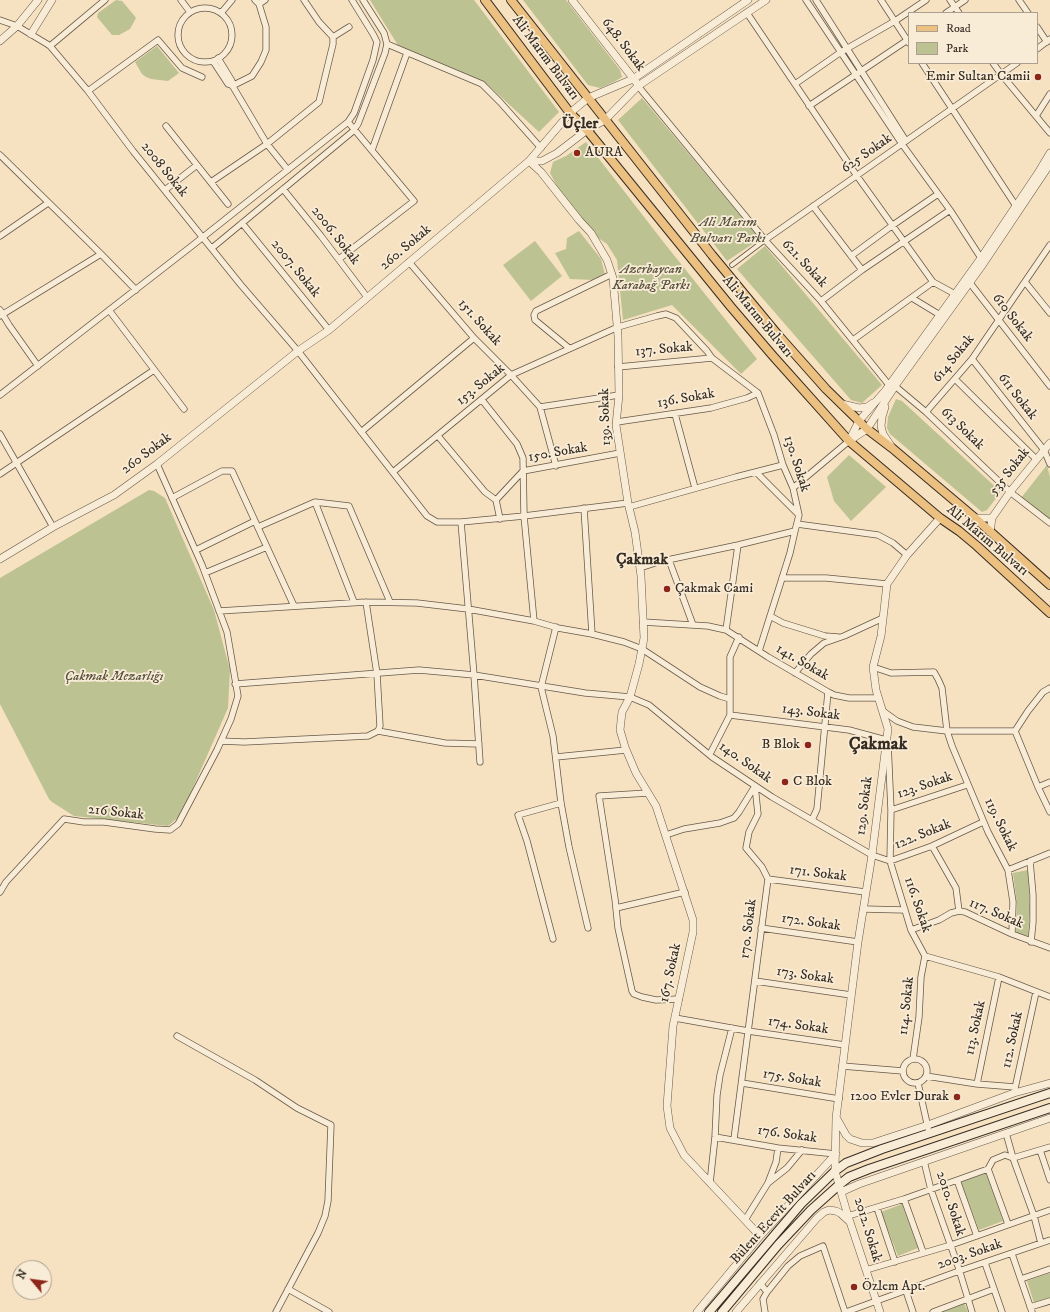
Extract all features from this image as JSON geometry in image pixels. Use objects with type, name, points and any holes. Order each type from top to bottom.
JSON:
[{"type":"main road","name":"Ali Marım Bulvarı","points":[[484,0],[570,113],[587,130],[730,307],[849,441],[940,518],[977,546],[1050,613]]},
{"type":"main road","name":"Ali Marım Bulvarı","points":[[511,0],[727,273],[826,389],[867,429],[892,448],[975,518],[1050,585]]},
{"type":"main road","name":"Bülent Ecevit Bulvarı","points":[[709,1312],[801,1204],[835,1171],[846,1163],[881,1145],[930,1134],[1050,1093]]},
{"type":"main road","name":"Bülent Ecevit Bulvarı","points":[[722,1312],[778,1245],[811,1210],[840,1188],[849,1178],[869,1169],[1050,1108]]},
{"type":"street","points":[[0,41],[17,26],[38,0]]},
{"type":"street","points":[[31,34],[52,0]]},
{"type":"street","points":[[50,46],[105,0]]},
{"type":"street","points":[[181,0],[190,12]]},
{"type":"street","points":[[221,13],[232,0]]},
{"type":"street","points":[[232,85],[252,76],[261,62],[266,50],[266,26],[257,2],[265,0]]},
{"type":"street","points":[[211,182],[267,144],[319,102],[333,44],[333,37],[318,22],[304,0]]},
{"type":"street","points":[[0,395],[136,290],[348,122],[354,113],[373,60],[377,42],[352,0]]},
{"type":"street","points":[[212,248],[355,129],[361,119],[387,44],[384,33],[363,0]]},
{"type":"street","name":"648. Sokak","points":[[572,0],[638,86]]},
{"type":"street","name":"260. Sokak","points":[[298,352],[329,330],[529,162],[570,113],[588,98],[633,79],[748,0]]},
{"type":"street","points":[[529,162],[542,161],[557,153],[587,130],[605,120],[638,86],[766,0]]},
{"type":"street","points":[[806,0],[856,75],[904,142],[981,258]]},
{"type":"street","points":[[816,0],[862,71],[904,142]]},
{"type":"street","points":[[809,106],[908,41],[881,0]]},
{"type":"street","points":[[908,12],[926,0]]},
{"type":"street","points":[[950,0],[958,12]]},
{"type":"street","points":[[948,12],[965,0]]},
{"type":"street","points":[[1019,0],[1027,12]]},
{"type":"street","points":[[202,8],[209,8],[221,13],[226,18],[232,32],[229,47],[225,53],[215,59],[204,62],[197,61],[184,52],[180,46],[178,31],[180,24],[190,12],[202,8]]},
{"type":"street","points":[[795,84],[847,48],[908,12]]},
{"type":"street","points":[[747,13],[857,176],[933,282],[955,294]]},
{"type":"street","name":"2008 Sokak","points":[[0,20],[17,26],[50,46],[88,91],[133,151],[241,285],[298,352],[428,516],[437,522],[500,519],[584,508],[628,505],[783,465]]},
{"type":"street","points":[[333,37],[350,27]]},
{"type":"street","points":[[1038,28],[1048,41],[1038,48]]},
{"type":"street","points":[[88,91],[158,40],[182,68],[202,77]]},
{"type":"street","points":[[387,44],[482,84],[541,148]]},
{"type":"street","points":[[372,150],[407,52]]},
{"type":"street","points":[[215,59],[232,81],[232,85],[267,144],[288,170]]},
{"type":"street","points":[[923,64],[1016,206]]},
{"type":"street","points":[[994,64],[1050,133]]},
{"type":"street","name":"625 Sokak","points":[[732,265],[765,240],[1016,64]]},
{"type":"street","name":"621. Sokak","points":[[638,86],[765,240],[821,301],[892,385]]},
{"type":"street","points":[[1036,116],[1050,94]]},
{"type":"street","points":[[339,259],[414,201],[348,122]]},
{"type":"street","points":[[166,126],[228,204]]},
{"type":"street","points":[[892,448],[883,434],[881,426],[887,398],[892,385],[981,258],[1050,152]]},
{"type":"street","points":[[0,155],[136,290]]},
{"type":"street","name":"139. Sokak","points":[[529,162],[541,172],[591,233],[607,260],[613,278],[618,327],[619,395],[617,422],[628,505],[635,532],[640,568],[644,638],[630,697]]},
{"type":"street","points":[[849,441],[859,421],[892,385],[970,283],[1050,164]]},
{"type":"street","points":[[165,190],[197,165]]},
{"type":"street","name":"2006. Sokak","points":[[283,190],[339,259],[367,297]]},
{"type":"street","points":[[851,256],[892,225],[938,194]]},
{"type":"street","points":[[0,236],[48,203]]},
{"type":"street","points":[[813,206],[862,270]]},
{"type":"street","points":[[821,301],[862,270],[950,210]]},
{"type":"street","name":"2007. Sokak","points":[[242,223],[329,330]]},
{"type":"street","name":"614 Sokak","points":[[926,412],[972,359],[1050,245]]},
{"type":"street","points":[[38,366],[1,314],[101,254]]},
{"type":"street","name":"151. Sokak","points":[[409,262],[474,338],[540,407],[556,466]]},
{"type":"street","points":[[569,348],[535,320],[534,315],[536,311],[612,274]]},
{"type":"street","points":[[853,340],[933,282]]},
{"type":"street","points":[[1025,282],[1050,313]]},
{"type":"street","name":"610 Sokak","points":[[970,283],[1050,386]]},
{"type":"street","points":[[912,298],[940,315]]},
{"type":"street","points":[[109,310],[184,409]]},
{"type":"street","name":"153. Sokak","points":[[393,472],[511,375],[618,327],[666,314],[676,318],[712,358]]},
{"type":"street","points":[[361,432],[474,338]]},
{"type":"street","name":"260 Sokak","points":[[0,559],[53,527],[114,495],[157,464],[298,352]]},
{"type":"street","points":[[712,358],[758,394]]},
{"type":"street","name":"137. Sokak","points":[[618,367],[712,358]]},
{"type":"street","name":"611 Sokak","points":[[972,359],[1044,450],[1050,464]]},
{"type":"street","points":[[0,474],[154,370]]},
{"type":"street","points":[[955,379],[1036,460]]},
{"type":"street","name":"613 Sokak","points":[[892,385],[926,412],[1010,492],[1050,523]]},
{"type":"street","name":"136. Sokak","points":[[617,422],[712,408],[758,394]]},
{"type":"street","name":"130. Sokak","points":[[758,394],[774,435],[783,465],[793,488],[798,515],[797,524],[782,578],[758,651]]},
{"type":"street","points":[[540,407],[619,395]]},
{"type":"street","points":[[842,404],[859,408],[867,407],[879,398]]},
{"type":"street","points":[[793,488],[849,441],[867,429],[887,398]]},
{"type":"street","points":[[482,400],[517,444],[523,458],[524,516],[534,621]]},
{"type":"street","points":[[675,414],[695,488]]},
{"type":"street","points":[[0,434],[53,527]]},
{"type":"street","points":[[438,436],[485,492],[496,500],[500,519]]},
{"type":"street","name":"535 Sokak","points":[[992,518],[1010,492],[1050,443]]},
{"type":"street","name":"150. Sokak","points":[[523,471],[620,453]]},
{"type":"street","points":[[157,464],[196,550],[227,632],[238,696],[231,719],[221,741],[244,742],[368,736],[378,731],[445,743],[479,744]]},
{"type":"street","points":[[172,498],[222,471],[232,471],[294,606]]},
{"type":"street","points":[[496,500],[523,471]]},
{"type":"street","points":[[756,472],[798,515]]},
{"type":"street","points":[[258,527],[315,502],[349,506],[390,602]]},
{"type":"street","points":[[315,502],[354,602]]},
{"type":"street","points":[[584,508],[592,634]]},
{"type":"street","name":"129. Sokak","points":[[836,1154],[836,1118],[842,1066],[862,909],[872,855],[888,729],[876,690],[873,668],[881,636],[887,584],[907,555],[940,518]]},
{"type":"street","points":[[975,518],[992,518],[990,532]]},
{"type":"street","points":[[196,550],[255,521]]},
{"type":"street","points":[[461,522],[480,762]]},
{"type":"street","points":[[797,524],[878,535],[893,543],[907,555]]},
{"type":"street","points":[[640,568],[668,560],[795,531]]},
{"type":"street","points":[[726,630],[738,545]]},
{"type":"street","points":[[205,573],[267,547]]},
{"type":"street","points":[[668,560],[693,625]]},
{"type":"street","points":[[782,578],[826,578],[887,584]]},
{"type":"street","points":[[219,611],[354,602],[417,603],[468,609],[534,621],[624,642],[642,649],[700,687],[730,699]]},
{"type":"street","points":[[366,602],[377,674],[380,726],[378,731]]},
{"type":"street","points":[[770,616],[783,623],[825,636],[844,636]]},
{"type":"street","points":[[795,673],[824,643],[844,636],[883,618]]},
{"type":"street","name":"141. Sokak","points":[[643,622],[708,626],[726,630],[758,651],[828,692],[817,808],[812,820]]},
{"type":"street","points":[[556,627],[540,687],[554,736],[561,803],[569,847],[588,928]]},
{"type":"street","points":[[710,754],[730,715],[730,657],[738,637]]},
{"type":"street","name":"119. Sokak","points":[[873,668],[891,673],[934,672],[942,688],[947,731],[983,822],[1008,870],[1013,902],[1012,934]]},
{"type":"street","name":"140. Sokak","points":[[235,684],[418,670],[474,675],[540,687],[630,697],[648,705],[712,757],[755,786],[872,855]]},
{"type":"street","points":[[1015,731],[1043,692],[1050,688]]},
{"type":"street","points":[[828,692],[834,695],[849,698],[878,698]]},
{"type":"street","name":"167. Sokak","points":[[630,697],[622,712],[620,730],[626,750],[636,773],[656,806],[693,920],[693,932],[673,1026],[667,1106],[670,1128],[684,1155],[760,1236]]},
{"type":"street","points":[[883,711],[897,721],[913,727],[947,731],[1015,731]]},
{"type":"street","name":"143. Sokak","points":[[730,715],[849,730],[886,740]]},
{"type":"street","name":"116. Sokak","points":[[888,729],[892,810],[890,861],[911,930],[925,956]]},
{"type":"street","points":[[1015,731],[1050,812]]},
{"type":"street","name":"216 Sokak","points":[[0,892],[6,882],[64,819],[170,830],[178,824],[221,741]]},
{"type":"street","points":[[556,757],[626,750]]},
{"type":"street","points":[[1038,787],[1050,782]]},
{"type":"street","name":"123. Sokak","points":[[892,810],[967,784]]},
{"type":"street","points":[[666,835],[684,829],[720,824],[734,818],[755,786]]},
{"type":"street","points":[[755,786],[758,814],[749,832],[746,848],[762,867],[768,879]]},
{"type":"street","points":[[648,793],[599,796],[618,928],[632,991],[634,994],[656,1000],[679,999]]},
{"type":"street","points":[[553,939],[518,815],[561,803]]},
{"type":"street","name":"122. Sokak","points":[[872,855],[890,861],[932,846],[983,822]]},
{"type":"street","points":[[932,846],[956,888],[959,911]]},
{"type":"street","points":[[1008,870],[1050,853]]},
{"type":"street","points":[[1030,861],[1033,895],[1031,942]]},
{"type":"street","name":"171. Sokak","points":[[768,879],[865,892]]},
{"type":"street","name":"170. Sokak","points":[[734,1139],[768,879]]},
{"type":"street","points":[[616,908],[685,892]]},
{"type":"street","points":[[862,909],[905,910]]},
{"type":"street","name":"117. Sokak","points":[[911,930],[959,911],[965,912],[1031,942],[1050,948]]},
{"type":"street","name":"172. Sokak","points":[[761,928],[858,942]]},
{"type":"street","points":[[925,956],[999,977],[1050,997]]},
{"type":"street","name":"114. Sokak","points":[[913,1059],[919,1017],[921,977],[925,956]]},
{"type":"street","name":"113. Sokak","points":[[977,1084],[999,977]]},
{"type":"street","name":"173. Sokak","points":[[755,981],[851,995]]},
{"type":"street","name":"112. Sokak","points":[[1015,1090],[1036,992]]},
{"type":"street","name":"174. Sokak","points":[[675,1018],[748,1031],[845,1045]]},
{"type":"street","points":[[710,1183],[715,1137],[717,1095],[732,1028]]},
{"type":"street","points":[[177,1036],[255,1080],[297,1108],[331,1126],[328,1201],[325,1216],[318,1233],[276,1312]]},
{"type":"street","points":[[913,1059],[918,1060],[925,1065],[927,1070],[926,1076],[918,1083],[907,1081],[904,1077],[903,1071],[906,1064],[913,1059]]},
{"type":"street","points":[[842,1066],[903,1071]]},
{"type":"street","points":[[926,1076],[1015,1090]]},
{"type":"street","name":"175. Sokak","points":[[742,1083],[839,1099]]},
{"type":"street","points":[[918,1083],[930,1134]]},
{"type":"street","points":[[836,1118],[850,1139],[862,1143],[881,1145],[1015,1090],[1050,1083]]},
{"type":"street","points":[[840,1188],[859,1184],[1050,1118]]},
{"type":"street","points":[[1006,1133],[1013,1158],[1034,1216],[1041,1243]]},
{"type":"street","name":"176. Sokak","points":[[715,1137],[734,1139],[778,1148],[836,1154]]},
{"type":"street","points":[[736,1312],[817,1218],[824,1212],[829,1210],[836,1211],[849,1219],[988,1169],[993,1160],[1005,1156],[1013,1158],[1050,1147]]},
{"type":"street","points":[[745,1220],[768,1183],[776,1162],[778,1148]]},
{"type":"street","points":[[768,1183],[787,1168],[802,1150]]},
{"type":"street","points":[[1040,1150],[1050,1180]]},
{"type":"street","points":[[697,1312],[760,1236],[836,1154]]},
{"type":"street","name":"2012. Sokak","points":[[836,1154],[835,1171],[849,1219],[880,1312]]},
{"type":"street","name":"2010. Sokak","points":[[924,1161],[931,1190],[951,1245],[972,1312]]},
{"type":"street","points":[[988,1169],[1008,1224]]},
{"type":"street","points":[[957,1180],[977,1236]]},
{"type":"street","points":[[904,1200],[923,1252]]},
{"type":"street","points":[[878,1208],[896,1262]]},
{"type":"street","points":[[866,1270],[951,1245],[1050,1210]]},
{"type":"street","name":"2003. Sokak","points":[[845,1312],[1050,1240]]},
{"type":"street","points":[[765,1312],[763,1299],[788,1266],[800,1256],[823,1246],[845,1312]]},
{"type":"street","points":[[1012,1254],[1031,1310],[1050,1301]]},
{"type":"street","points":[[985,1263],[1002,1312]]},
{"type":"street","points":[[1021,1279],[1050,1269]]},
{"type":"street","points":[[760,1283],[767,1292]]},
{"type":"street","points":[[288,1289],[329,1312]]},
{"type":"street","points":[[933,1312],[994,1289]]},
{"type":"street","points":[[906,1290],[913,1312]]},
{"type":"green space","points":[[116,0],[122,1],[136,18],[130,29],[119,35],[112,35],[97,17],[98,13]]},
{"type":"green space","points":[[370,0],[474,0],[559,112],[539,132],[487,84],[399,47]]},
{"type":"green space","points":[[523,0],[566,0],[620,70],[622,77],[600,88],[588,85]]},
{"type":"green space","points":[[157,46],[179,73],[168,81],[146,77],[142,74],[135,62]]},
{"type":"green space","name":"Ali Marım Bulvarı Parkı","points":[[642,98],[760,239],[727,261],[618,120]]},
{"type":"green space","name":"Azerbaycan Karabağ Parkı","points":[[586,142],[757,359],[741,374],[672,305],[623,320],[617,260],[607,244],[591,233],[558,188],[550,173],[553,162],[566,156]]},
{"type":"green space","points":[[579,231],[601,259],[605,275],[595,280],[570,279],[555,253],[566,249],[567,238]]},
{"type":"green space","points":[[535,241],[562,276],[531,301],[503,265]]},
{"type":"green space","name":"Ali Marım Bulvarı Parkı","points":[[765,246],[882,385],[862,403],[851,400],[737,269]]},
{"type":"green space","points":[[896,399],[902,401],[1001,492],[987,510],[982,512],[890,434],[887,428],[888,417]]},
{"type":"green space","points":[[849,455],[886,487],[851,521],[834,501],[827,477]]},
{"type":"green space","points":[[1047,465],[1050,477],[1050,521],[1021,498]]},
{"type":"green space","name":"Çakmak Mezarlığı","points":[[149,490],[154,491],[165,498],[214,610],[230,670],[228,708],[181,815],[168,826],[74,816],[52,802],[49,799],[0,704],[0,578]]},
{"type":"green space","points":[[1028,870],[1030,911],[1028,936],[1016,933],[1017,905],[1013,873]]},
{"type":"green space","points":[[986,1173],[1003,1221],[979,1230],[961,1182]]},
{"type":"green space","points":[[902,1204],[918,1248],[898,1256],[881,1212]]},
{"type":"green space","points":[[1050,1273],[1050,1298],[1034,1303],[1027,1281]]},
{"type":"green space","points":[[964,1303],[968,1312],[942,1312]]},
{"type":"place","name":"Emir Sultan Camii","points":[[1038,77]]},
{"type":"place","name":"AURA","points":[[577,153]]},
{"type":"place","name":"Çakmak Cami","points":[[667,589]]},
{"type":"place","name":"B Blok","points":[[808,745]]},
{"type":"place","name":"C Blok","points":[[785,782]]},
{"type":"place","name":"1200 Evler Durak","points":[[957,1097]]},
{"type":"place","name":"Özlem Apt.","points":[[854,1287]]},
{"type":"district","name":"Üçler","points":[[580,125]]},
{"type":"district","name":"Çakmak","points":[[642,561]]},
{"type":"district","name":"Çakmak","points":[[878,745]]}]
